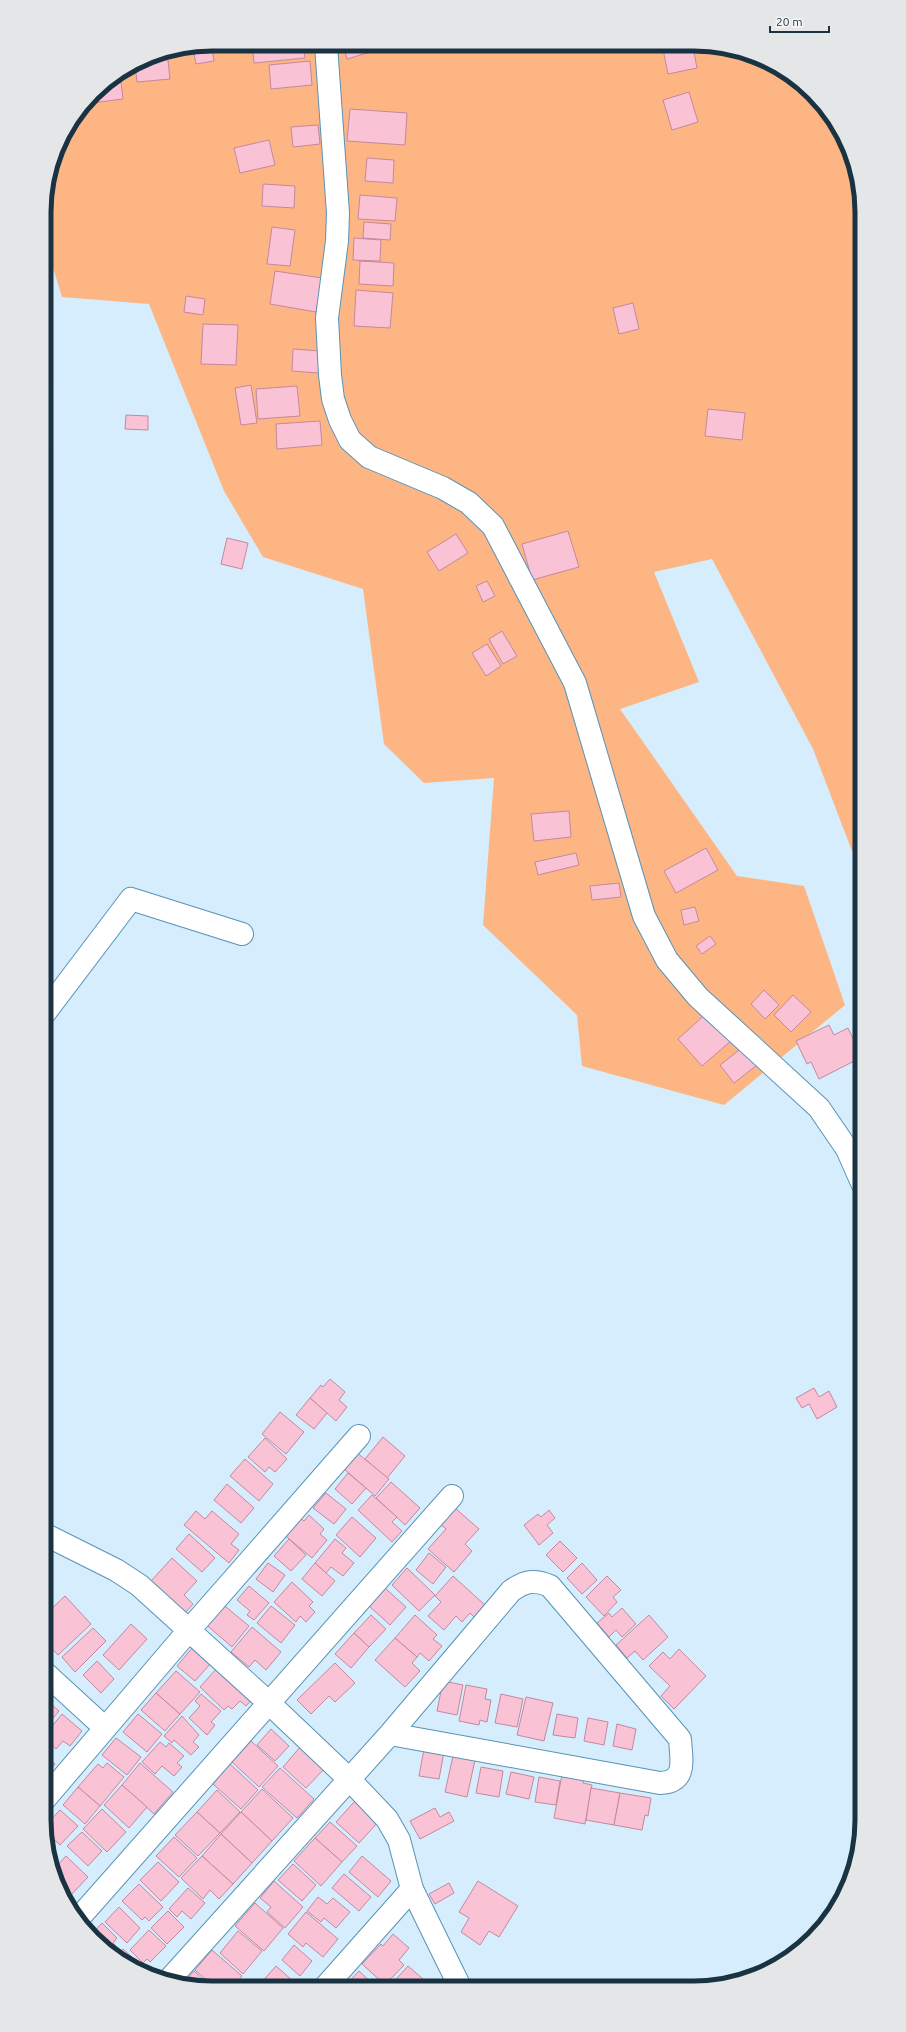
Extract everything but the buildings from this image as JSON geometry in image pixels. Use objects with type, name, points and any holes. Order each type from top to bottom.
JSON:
[{"type":"street","points":[[326,51],[338,213],[327,318],[330,375],[333,399],[340,420],[350,440],[368,457],[443,488],[469,503],[493,526],[575,683],[644,916],[667,960],[698,997],[819,1108],[847,1149],[855,1168]]},
{"type":"street","points":[[51,1005],[131,899],[242,934]]},
{"type":"street","points":[[51,1792],[190,1629],[359,1436]]},
{"type":"street","points":[[82,1915],[452,1496]]},
{"type":"street","points":[[51,1538],[116,1570],[139,1584],[190,1629],[269,1703],[349,1780],[393,1828],[399,1840],[412,1889],[457,1981]]},
{"type":"street","points":[[172,1976],[390,1734],[511,1591],[523,1582],[532,1580],[550,1586],[680,1739],[681,1768],[679,1776],[674,1781],[660,1783],[390,1734]]},
{"type":"street","points":[[51,1678],[105,1728]]},
{"type":"street","points":[[330,1981],[412,1889]]},
{"type":"shaded area","points":[[201,51],[705,51],[736,56],[756,63],[784,78],[808,98],[828,122],[843,150],[850,170],[855,201],[855,859],[813,749],[712,559],[654,572],[699,682],[620,709],[737,876],[804,886],[845,1005],[724,1105],[582,1066],[577,1015],[483,925],[494,778],[424,783],[384,744],[363,589],[263,557],[224,491],[149,304],[62,297],[51,261],[51,201],[56,170],[63,150],[78,122],[98,98],[122,78],[150,63],[170,56]]}]
